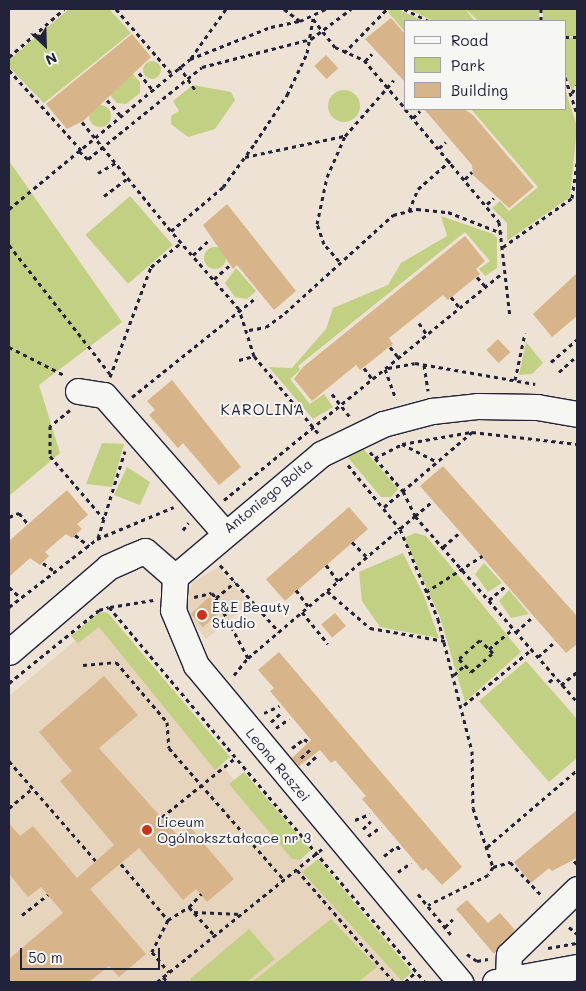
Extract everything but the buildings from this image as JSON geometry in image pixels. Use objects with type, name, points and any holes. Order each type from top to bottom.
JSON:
[{"type":"street","points":[[98,386],[134,415],[224,532]]},
{"type":"street","name":"Antoniego Bolta","points":[[173,592],[206,548],[224,532],[333,448],[359,435],[403,418],[432,411],[537,407],[577,414]]},
{"type":"street","points":[[9,652],[108,567],[145,551],[173,592]]},
{"type":"street","name":"Leona Raszei","points":[[173,592],[178,629],[196,665],[347,828],[457,981]]},
{"type":"street","points":[[577,889],[509,956],[502,981],[577,967]]},
{"type":"path","points":[[9,57],[64,9]]},
{"type":"path","points":[[116,9],[171,73]]},
{"type":"path","points":[[190,59],[226,9]]},
{"type":"path","points":[[284,9],[300,21]]},
{"type":"path","points":[[9,209],[179,66],[190,59],[271,27],[312,19],[326,9]]},
{"type":"path","points":[[9,70],[88,159],[187,77],[218,62],[311,39],[323,34],[351,9]]},
{"type":"path","points":[[344,53],[387,9]]},
{"type":"path","points":[[404,9],[428,20]]},
{"type":"path","points":[[312,19],[323,34],[344,53],[365,60],[404,107]]},
{"type":"path","points":[[171,230],[223,187],[245,157],[287,94],[311,39],[312,19]]},
{"type":"path","points":[[365,60],[372,54]]},
{"type":"path","points":[[179,66],[197,93]]},
{"type":"path","points":[[139,73],[152,89]]},
{"type":"path","points":[[339,261],[324,244],[317,224],[327,177],[345,136],[394,80]]},
{"type":"path","points":[[566,81],[577,113]]},
{"type":"path","points":[[572,94],[577,85]]},
{"type":"path","points":[[107,100],[121,116]]},
{"type":"path","points":[[407,110],[487,204],[502,233],[502,273],[510,317]]},
{"type":"path","points":[[413,118],[420,111]]},
{"type":"path","points":[[82,122],[239,309],[249,330],[254,356],[313,428],[333,448],[384,507],[400,529],[445,641],[464,704],[472,751],[473,808],[493,867]]},
{"type":"path","points":[[245,157],[345,136]]},
{"type":"path","points":[[439,148],[446,142]]},
{"type":"path","points":[[408,211],[418,190],[450,161]]},
{"type":"path","points":[[98,173],[116,162]]},
{"type":"path","points":[[572,198],[577,164]]},
{"type":"path","points":[[465,179],[472,172]]},
{"type":"path","points":[[104,196],[128,177]]},
{"type":"path","points":[[502,248],[577,194]]},
{"type":"path","points":[[487,204],[494,198]]},
{"type":"path","points":[[249,330],[266,327],[285,313],[339,261],[394,215],[408,211],[448,212],[502,233]]},
{"type":"path","points":[[193,256],[209,240]]},
{"type":"path","points":[[104,519],[55,466],[47,445],[50,426],[98,386],[151,267],[182,242]]},
{"type":"path","points":[[9,245],[98,386]]},
{"type":"path","points":[[214,280],[230,265]]},
{"type":"path","points":[[218,505],[502,273]]},
{"type":"path","points":[[477,276],[486,286]]},
{"type":"path","points":[[129,399],[239,309],[257,297]]},
{"type":"path","points":[[451,298],[460,308]]},
{"type":"path","points":[[418,323],[427,335]]},
{"type":"path","points":[[514,380],[525,333]]},
{"type":"path","points":[[551,362],[577,339]]},
{"type":"path","points":[[9,346],[129,399],[134,415],[98,539]]},
{"type":"path","points":[[390,347],[399,358]]},
{"type":"path","points":[[239,360],[254,356]]},
{"type":"path","points":[[559,372],[577,356]]},
{"type":"path","points":[[424,365],[432,411]]},
{"type":"path","points":[[386,369],[424,365],[543,386]]},
{"type":"path","points":[[364,368],[373,380]]},
{"type":"path","points":[[386,369],[403,418]]},
{"type":"path","points":[[332,394],[375,458],[403,491],[415,516],[577,702]]},
{"type":"path","points":[[375,458],[402,444],[472,432],[577,444]]},
{"type":"path","points":[[384,507],[472,432]]},
{"type":"path","points":[[402,444],[437,462]]},
{"type":"path","points":[[233,672],[434,501]]},
{"type":"path","points":[[9,517],[19,513],[28,524]]},
{"type":"path","points":[[443,547],[460,532]]},
{"type":"path","points":[[75,535],[88,546]]},
{"type":"path","points":[[352,542],[367,557]]},
{"type":"path","points":[[206,548],[279,632]]},
{"type":"path","points":[[426,592],[463,570],[482,556]]},
{"type":"path","points":[[43,563],[56,572]]},
{"type":"path","points":[[326,565],[339,582]]},
{"type":"path","points":[[216,598],[235,582]]},
{"type":"path","points":[[489,600],[507,585]]},
{"type":"path","points":[[9,587],[21,598]]},
{"type":"path","points":[[296,590],[309,607]]},
{"type":"path","points":[[327,591],[370,628],[445,641]]},
{"type":"path","points":[[9,683],[99,610],[173,592],[212,593],[248,658]]},
{"type":"path","points":[[109,607],[425,982]]},
{"type":"path","points":[[302,612],[328,644]]},
{"type":"path","points":[[516,632],[534,616]]},
{"type":"path","points":[[488,649],[513,628]]},
{"type":"path","points":[[480,640],[493,653],[471,672],[465,665],[460,659],[480,640]]},
{"type":"path","points":[[538,658],[556,641]]},
{"type":"path","points":[[464,704],[531,650]]},
{"type":"path","points":[[83,665],[116,662],[167,722],[169,748],[284,880]]},
{"type":"path","points":[[454,675],[465,665]]},
{"type":"path","points":[[561,684],[577,672]]},
{"type":"path","points":[[549,682],[555,677]]},
{"type":"path","points":[[264,713],[279,706]]},
{"type":"path","points":[[271,722],[280,714]]},
{"type":"path","points":[[276,728],[289,719]]},
{"type":"path","points":[[292,748],[304,739],[309,742]]},
{"type":"path","points":[[301,758],[310,750]]},
{"type":"path","points":[[307,765],[319,754]]},
{"type":"path","points":[[162,817],[235,758]]},
{"type":"path","points":[[9,761],[96,861]]},
{"type":"path","points":[[486,847],[577,770]]},
{"type":"path","points":[[9,808],[33,788]]},
{"type":"path","points":[[157,982],[347,828],[370,814]]},
{"type":"path","points":[[362,829],[371,821]]},
{"type":"path","points":[[368,836],[380,827]]},
{"type":"path","points":[[384,856],[397,846],[400,850]]},
{"type":"path","points":[[574,861],[577,864]]},
{"type":"path","points":[[428,905],[488,875],[493,867],[510,862],[554,910]]},
{"type":"path","points":[[398,872],[411,863]]},
{"type":"path","points":[[121,864],[168,920]]},
{"type":"path","points":[[297,870],[394,982]]},
{"type":"path","points":[[169,972],[152,952],[168,920],[189,907],[201,894]]},
{"type":"path","points":[[22,915],[48,895]]},
{"type":"path","points":[[189,907],[215,936]]},
{"type":"path","points":[[194,912],[242,914]]},
{"type":"path","points":[[445,927],[453,919]]},
{"type":"path","points":[[408,982],[417,972]]},
{"type":"path","points":[[163,977],[168,982]]},
{"type":"shaded area","points":[[218,567],[249,603],[206,639],[188,615],[188,594],[193,582]]},
{"type":"shaded area","points":[[102,618],[224,768],[406,982],[9,982],[9,696]]},
{"type":"green space","points":[[69,9],[109,9],[131,33],[44,103],[9,67],[9,60]]},
{"type":"green space","points":[[391,9],[397,9],[421,20],[404,20],[404,31],[388,12]]},
{"type":"green space","points":[[408,9],[465,9],[474,20],[431,20]]},
{"type":"green space","points":[[466,9],[539,9],[539,20],[477,20]]},
{"type":"green space","points":[[543,9],[577,9],[577,37],[566,36],[566,20],[543,20]]},
{"type":"green space","points":[[566,38],[577,38],[577,82],[572,91],[566,75]]},
{"type":"green space","points":[[148,61],[156,61],[161,66],[159,77],[148,79],[143,74],[143,66]]},
{"type":"green space","points":[[132,73],[140,82],[140,93],[126,104],[117,103],[109,94]]},
{"type":"green space","points":[[193,85],[231,92],[235,100],[215,129],[188,137],[171,124],[171,116],[179,111],[173,101]]},
{"type":"green space","points":[[344,90],[356,94],[360,106],[356,118],[344,122],[332,118],[328,106],[332,94]]},
{"type":"green space","points":[[566,91],[577,127],[570,197],[507,241],[507,223],[492,208],[500,201],[509,211],[538,187],[472,110],[566,110]]},
{"type":"green space","points":[[100,105],[108,108],[111,116],[108,124],[100,127],[92,124],[89,116],[92,108]]},
{"type":"green space","points":[[9,161],[122,322],[39,385],[60,453],[9,496]]},
{"type":"green space","points":[[130,196],[173,245],[128,284],[85,235]]},
{"type":"green space","points":[[441,216],[493,234],[497,238],[497,268],[485,276],[479,269],[490,261],[465,232],[298,366],[300,370],[290,379],[310,404],[324,394],[333,407],[313,419],[269,367],[292,368],[326,329],[333,308],[388,285],[401,263],[447,236]]},
{"type":"green space","points":[[211,247],[219,247],[226,254],[226,262],[219,269],[211,269],[204,262],[204,254]]},
{"type":"green space","points":[[236,268],[256,291],[247,299],[235,297],[225,283]]},
{"type":"green space","points":[[526,342],[543,363],[532,374],[519,375]]},
{"type":"green space","points":[[102,443],[124,444],[112,487],[86,484]]},
{"type":"green space","points":[[360,445],[398,489],[391,497],[381,497],[345,454]]},
{"type":"green space","points":[[127,467],[150,482],[140,505],[114,495]]},
{"type":"green space","points":[[415,533],[426,536],[521,652],[465,702],[440,617],[404,538]]},
{"type":"green space","points":[[403,553],[424,596],[439,638],[380,627],[362,601],[359,572]]},
{"type":"green space","points":[[484,563],[502,583],[488,592],[475,574]]},
{"type":"green space","points":[[509,590],[529,614],[511,618],[499,601]]},
{"type":"green space","points":[[107,612],[230,757],[215,770],[99,627],[78,643],[71,636],[98,613]]},
{"type":"green space","points":[[526,661],[577,719],[577,758],[549,782],[479,701]]},
{"type":"green space","points":[[244,772],[311,850],[300,860],[292,859],[229,784]]},
{"type":"green space","points":[[318,859],[412,972],[402,981],[302,872]]},
{"type":"green space","points":[[331,919],[377,967],[358,982],[252,982]]},
{"type":"green space","points":[[249,929],[275,959],[247,982],[192,982],[190,979]]},
{"type":"place","name":"E&E Beauty Studio","points":[[202,615]]},
{"type":"place","name":"Liceum Ogólnokształcące nr 3","points":[[147,830]]},
{"type":"district","name":"KAROLINA","points":[[263,410]]}]
